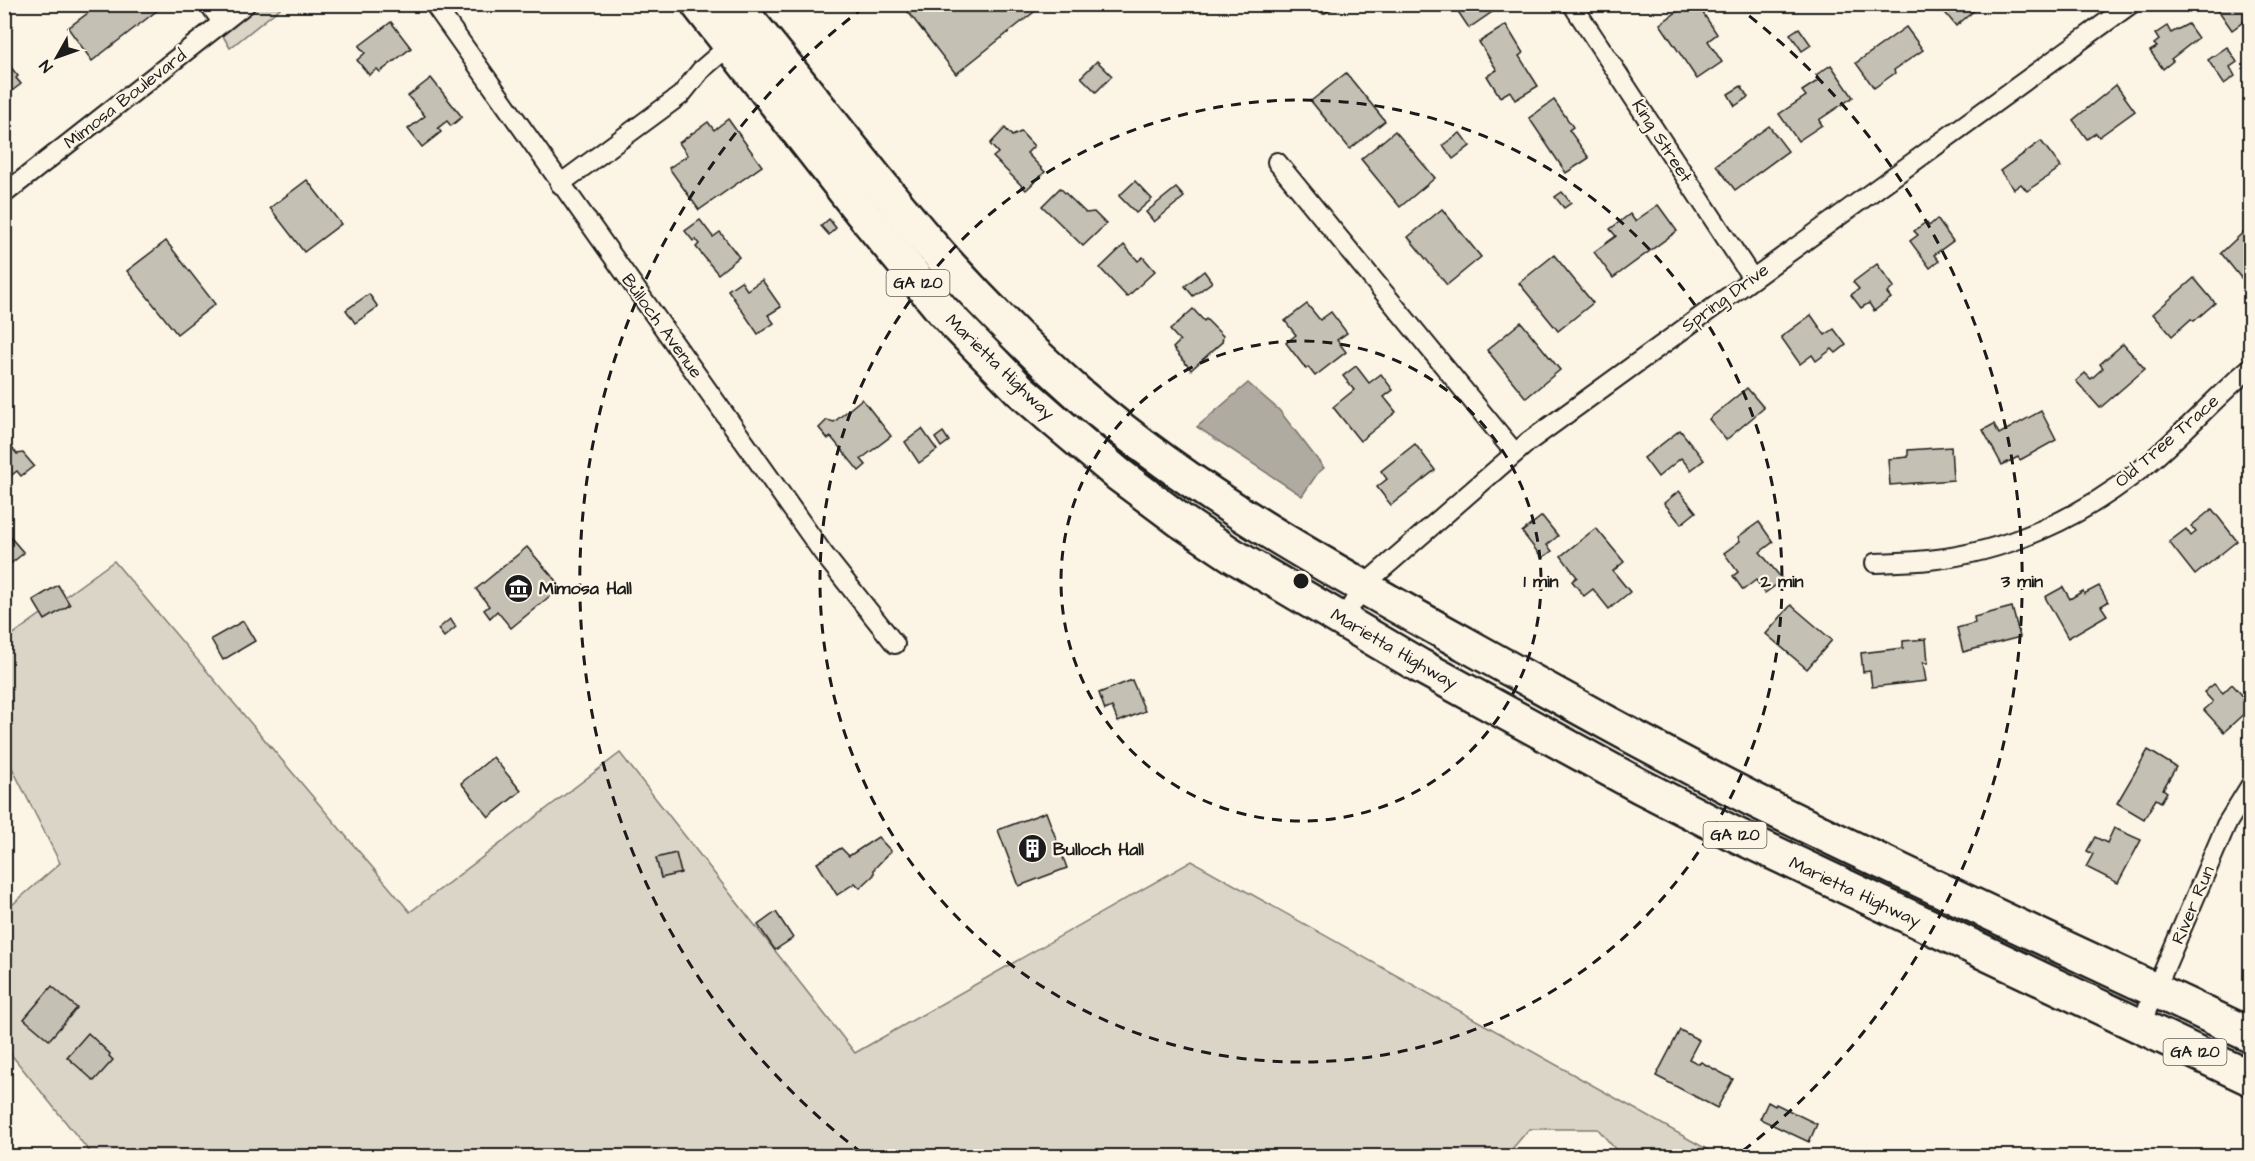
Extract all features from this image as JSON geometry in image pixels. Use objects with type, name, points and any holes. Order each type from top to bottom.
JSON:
[{"type":"highway","name":"Marietta Highway","points":[[698,4],[908,272],[950,319],[1020,390],[1083,445],[1181,521],[1232,555],[1553,740],[1710,822],[2250,1078]]},
{"type":"highway","name":"Marietta Highway","points":[[735,4],[931,245],[1002,322],[1082,397],[1160,460],[1256,523],[1581,709],[1743,794],[2250,1035]]},
{"type":"street","points":[[209,4],[222,22]]},
{"type":"street","name":"Mimosa Boulevard","points":[[4,194],[246,4]]},
{"type":"street","name":"Bulloch Avenue","points":[[434,4],[823,553],[895,644]]},
{"type":"street","name":"King Street","points":[[1572,4],[1752,278]]},
{"type":"street","name":"Spring Drive","points":[[1343,620],[1363,586],[1515,453],[1752,278],[2131,4]]},
{"type":"street","points":[[561,184],[681,95],[702,70],[730,45]]},
{"type":"street","points":[[1277,162],[1515,453]]},
{"type":"street","name":"Old Tree Trace","points":[[1875,563],[1930,560],[1983,550],[2036,533],[2091,505],[2141,469],[2250,368]]},
{"type":"street","name":"River Run","points":[[2140,1026],[2226,825],[2250,786]]},
{"type":"shaded area","points":[[205,5],[284,5],[230,48]]},
{"type":"shaded area","points":[[1248,383],[1279,410],[1324,468],[1302,496],[1197,427]]},
{"type":"shaded area","points":[[114,561],[410,912],[620,753],[855,1053],[1192,861],[1719,1156],[1621,1156],[1598,1129],[1529,1129],[1506,1156],[93,1156],[5,1047],[5,911],[60,863],[5,754],[4,641]]},
{"type":"building","points":[[100,4],[161,4],[163,6],[92,61],[68,28]]},
{"type":"building","points":[[902,4],[1044,4],[956,74]]},
{"type":"building","points":[[1316,4],[1341,4],[1323,14]]},
{"type":"building","points":[[1453,4],[1491,4],[1495,10],[1469,28]]},
{"type":"building","points":[[1688,4],[1697,4],[1717,34],[1708,41],[1722,62],[1697,79],[1660,24]]},
{"type":"building","points":[[1938,4],[1982,4],[1956,26]]},
{"type":"building","points":[[2220,4],[2250,4],[2250,17],[2232,30],[2216,7]]},
{"type":"building","points":[[391,22],[411,48],[380,72],[377,69],[369,75],[357,60],[365,53],[359,46]]},
{"type":"building","points":[[2188,24],[2198,38],[2171,59],[2173,61],[2163,69],[2150,51],[2157,47],[2154,44],[2159,40],[2155,34],[2167,26],[2171,33]]},
{"type":"building","points":[[1506,25],[1523,53],[1519,56],[1538,86],[1515,100],[1510,91],[1500,97],[1487,76],[1497,70],[1479,42]]},
{"type":"building","points":[[1906,27],[1923,50],[1894,70],[1895,73],[1874,88],[1856,63]]},
{"type":"building","points":[[1799,28],[1811,45],[1802,51],[1790,34]]},
{"type":"building","points":[[2227,47],[2237,62],[2230,67],[2235,76],[2224,84],[2208,60]]},
{"type":"building","points":[[4,59],[18,76],[16,78],[21,84],[4,97]]},
{"type":"building","points":[[1097,61],[1112,76],[1096,92],[1081,77]]},
{"type":"building","points":[[1831,65],[1853,97],[1819,120],[1822,125],[1798,141],[1779,114],[1806,96],[1802,91],[1819,80],[1816,75]]},
{"type":"building","points":[[1346,73],[1385,121],[1350,149],[1311,101]]},
{"type":"building","points":[[431,78],[462,117],[451,126],[447,121],[438,128],[441,132],[422,147],[408,129],[425,116],[408,96]]},
{"type":"building","points":[[2116,85],[2135,111],[2099,137],[2096,133],[2087,139],[2073,120]]},
{"type":"building","points":[[1741,86],[1748,97],[1735,106],[1728,94]]},
{"type":"building","points":[[1554,100],[1573,127],[1569,130],[1589,158],[1566,173],[1529,118]]},
{"type":"building","points":[[728,119],[762,166],[699,210],[669,168],[688,155],[679,143],[708,122],[714,130]]},
{"type":"building","points":[[1769,126],[1788,151],[1735,190],[1716,165]]},
{"type":"building","points":[[1005,128],[1012,136],[1021,132],[1034,146],[1027,153],[1045,172],[1026,190],[993,157],[998,153],[990,144]]},
{"type":"building","points":[[1395,131],[1435,178],[1400,207],[1361,159]]},
{"type":"building","points":[[1460,133],[1470,146],[1453,159],[1443,145]]},
{"type":"building","points":[[2041,141],[2061,167],[2027,191],[2021,184],[2014,189],[2000,171]]},
{"type":"building","points":[[307,180],[341,224],[304,252],[270,208]]},
{"type":"building","points":[[1135,181],[1152,199],[1136,213],[1119,196]]},
{"type":"building","points":[[1060,188],[1086,213],[1094,212],[1106,224],[1083,246],[1042,206]]},
{"type":"building","points":[[1176,188],[1184,197],[1154,222],[1146,212]]},
{"type":"building","points":[[1562,192],[1571,203],[1564,208],[1555,197]]},
{"type":"building","points":[[1658,205],[1677,231],[1613,278],[1594,252],[1616,236],[1610,229],[1630,214],[1635,221]]},
{"type":"building","points":[[1442,209],[1481,257],[1447,285],[1408,237]]},
{"type":"building","points":[[829,219],[836,228],[829,235],[821,226]]},
{"type":"building","points":[[1937,219],[1953,241],[1934,255],[1939,261],[1930,268],[1910,241],[1918,235],[1914,231],[1926,222],[1929,226]]},
{"type":"building","points":[[700,220],[713,237],[720,232],[739,257],[718,274],[696,247],[699,244],[695,239],[693,241],[685,231]]},
{"type":"building","points":[[2250,226],[2250,271],[2241,278],[2221,253]]},
{"type":"building","points":[[166,241],[215,304],[177,334],[127,271]]},
{"type":"building","points":[[1124,245],[1138,261],[1143,257],[1155,271],[1127,297],[1100,268]]},
{"type":"building","points":[[1554,255],[1593,303],[1558,331],[1519,283]]},
{"type":"building","points":[[1877,264],[1894,287],[1887,293],[1891,298],[1874,311],[1869,303],[1861,308],[1851,295],[1859,289],[1853,282]]},
{"type":"building","points":[[1204,271],[1212,282],[1193,296],[1185,286]]},
{"type":"building","points":[[2194,278],[2215,303],[2194,321],[2191,319],[2172,336],[2153,314]]},
{"type":"building","points":[[762,280],[781,307],[768,315],[774,323],[758,334],[728,290],[741,281],[747,290]]},
{"type":"building","points":[[369,294],[378,307],[355,323],[346,310]]},
{"type":"building","points":[[1307,304],[1320,320],[1331,312],[1347,333],[1337,340],[1346,352],[1315,376],[1308,367],[1306,369],[1286,343],[1296,335],[1285,321]]},
{"type":"building","points":[[1193,309],[1223,336],[1222,342],[1191,370],[1173,348],[1180,341],[1170,330]]},
{"type":"building","points":[[1811,315],[1825,335],[1834,329],[1846,345],[1836,353],[1832,349],[1816,361],[1812,355],[1800,364],[1781,337]]},
{"type":"building","points":[[1521,322],[1560,370],[1526,398],[1487,350]]},
{"type":"building","points":[[2123,344],[2145,369],[2100,408],[2076,381],[2085,373],[2091,379],[2103,368],[2100,364]]},
{"type":"building","points":[[1356,366],[1369,383],[1381,374],[1393,390],[1384,397],[1396,412],[1360,441],[1333,407],[1354,390],[1343,376]]},
{"type":"building","points":[[1747,388],[1764,408],[1726,440],[1709,419]]},
{"type":"building","points":[[862,399],[891,436],[861,459],[866,465],[859,471],[831,437],[828,439],[819,428],[827,420],[834,422]]},
{"type":"building","points":[[2041,411],[2056,440],[2020,460],[2018,457],[2002,465],[1983,430],[1994,424],[1999,434]]},
{"type":"building","points":[[922,429],[937,450],[919,463],[905,442]]},
{"type":"building","points":[[1680,430],[1704,460],[1691,470],[1681,458],[1658,477],[1644,458]]},
{"type":"building","points":[[943,432],[949,441],[941,447],[935,438]]},
{"type":"building","points":[[4,438],[17,454],[23,453],[34,466],[21,476],[17,471],[4,481]]},
{"type":"building","points":[[1415,444],[1435,470],[1391,505],[1377,487],[1387,479],[1381,471]]},
{"type":"building","points":[[1951,447],[1953,480],[1890,485],[1888,459],[1908,457],[1908,450]]},
{"type":"building","points":[[1679,491],[1696,512],[1681,524],[1664,503]]},
{"type":"building","points":[[2212,509],[2237,541],[2195,575],[2169,542],[2186,529],[2191,536],[2196,532],[2191,526]]},
{"type":"building","points":[[1542,516],[1558,536],[1547,545],[1552,551],[1542,558],[1522,532]]},
{"type":"building","points":[[1759,522],[1773,542],[1760,552],[1783,580],[1765,593],[1756,580],[1743,590],[1733,576],[1738,572],[1724,553],[1740,541],[1738,537]]},
{"type":"building","points":[[1596,528],[1624,562],[1613,571],[1630,592],[1609,609],[1593,589],[1584,596],[1572,581],[1577,577],[1561,556]]},
{"type":"building","points":[[4,530],[24,553],[4,569]]},
{"type":"building","name":"Mimosa Hall","points":[[527,547],[561,587],[511,628],[497,611],[490,618],[484,610],[489,606],[476,589]]},
{"type":"building","points":[[58,585],[70,605],[45,620],[33,600]]},
{"type":"building","points":[[2099,586],[2108,602],[2101,606],[2107,615],[2068,638],[2045,597],[2063,587],[2070,599],[2083,591],[2084,594]]},
{"type":"building","points":[[1791,605],[1832,640],[1807,669],[1766,634]]},
{"type":"building","points":[[2012,607],[2020,637],[1963,652],[1957,628],[1975,623],[1974,617]]},
{"type":"building","points":[[450,619],[456,627],[444,637],[438,629]]},
{"type":"building","points":[[243,621],[255,641],[223,660],[211,639]]},
{"type":"building","points":[[1926,639],[1928,663],[1923,663],[1926,681],[1872,687],[1870,671],[1863,672],[1861,653],[1903,648],[1903,641]]},
{"type":"building","points":[[1132,680],[1145,711],[1118,722],[1112,707],[1105,710],[1099,693]]},
{"type":"building","points":[[2214,684],[2223,693],[2232,684],[2250,704],[2250,708],[2224,732],[2204,710],[2213,702],[2204,692]]},
{"type":"building","points":[[2148,750],[2176,767],[2163,789],[2167,792],[2161,802],[2156,799],[2144,819],[2117,803]]},
{"type":"building","points":[[493,757],[521,791],[489,817],[461,783]]},
{"type":"building","name":"Bulloch Hall","points":[[1046,812],[1067,868],[1019,886],[998,830]]},
{"type":"building","points":[[2114,828],[2141,840],[2118,883],[2086,867],[2093,854],[2087,851],[2095,837],[2107,843]]},
{"type":"building","points":[[878,837],[891,851],[874,869],[874,875],[860,888],[855,883],[837,895],[817,863],[841,848],[849,856]]},
{"type":"building","points":[[676,853],[681,873],[661,878],[656,858]]},
{"type":"building","points":[[776,912],[793,938],[775,950],[758,925]]},
{"type":"building","points":[[52,986],[77,1008],[49,1040],[24,1019]]},
{"type":"building","points":[[1680,1030],[1699,1040],[1689,1059],[1699,1064],[1701,1062],[1733,1079],[1717,1108],[1656,1076]]},
{"type":"building","points":[[88,1033],[110,1054],[113,1060],[94,1081],[67,1057]]},
{"type":"building","points":[[1768,1102],[1817,1124],[1809,1142],[1760,1119]]},
{"type":"place","name":"Mimosa Hall","points":[[518,588]]},
{"type":"place","name":"Bulloch Hall","points":[[1032,849]]}]
